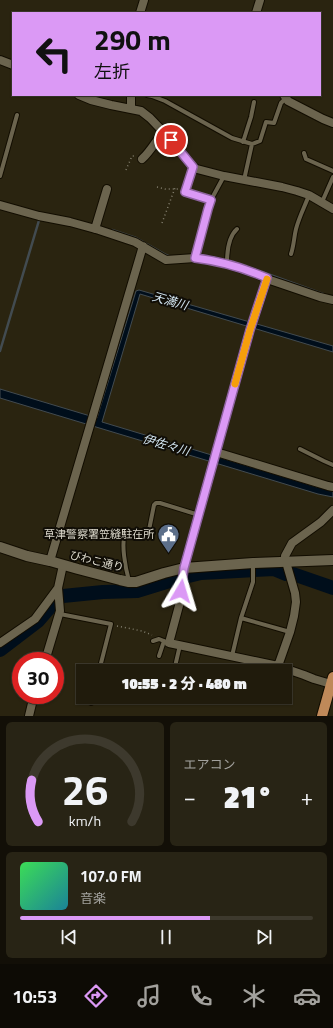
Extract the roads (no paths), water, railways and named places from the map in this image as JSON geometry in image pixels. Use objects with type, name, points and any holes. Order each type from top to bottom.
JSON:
[{"type":"main road","points":[[322,716],[333,679]]},
{"type":"street","points":[[140,12],[144,0]]},
{"type":"street","points":[[256,12],[260,0]]},
{"type":"street","points":[[0,60],[12,65]]},
{"type":"street","points":[[81,96],[91,100],[141,111],[150,118],[193,167],[197,169],[224,176],[282,187],[309,195],[333,209]]},
{"type":"street","points":[[131,96],[131,109]]},
{"type":"street","points":[[285,97],[288,101],[333,123]]},
{"type":"street","points":[[142,158],[147,154],[163,132]]},
{"type":"street","points":[[95,229],[107,189]]},
{"type":"street","points":[[0,205],[39,216],[70,222],[135,242],[166,260],[195,258],[227,264],[320,297],[333,300]]},
{"type":"street","points":[[50,561],[143,246]]},
{"type":"street","points":[[267,278],[250,330],[184,568],[180,602],[166,642],[269,664]]},
{"type":"street","points":[[216,452],[333,487]]},
{"type":"street","points":[[279,664],[290,632],[296,602],[285,556],[292,543],[321,522],[333,510]]},
{"type":"street","name":"びわこ通り","points":[[0,548],[129,582],[136,582],[184,568],[252,563],[333,560]]},
{"type":"street","points":[[48,652],[60,611],[58,588],[63,565]]},
{"type":"street","points":[[0,644],[35,619],[58,588]]},
{"type":"street","points":[[292,671],[314,679],[333,679]]},
{"type":"street","points":[[29,716],[32,704]]},
{"type":"lane","points":[[152,96],[165,101],[232,138],[252,144],[260,141],[266,122],[274,123],[281,103],[285,97]]},
{"type":"lane","points":[[243,142],[254,102]]},
{"type":"lane","points":[[0,176],[17,115]]},
{"type":"lane","points":[[244,180],[252,144]]},
{"type":"lane","points":[[304,154],[306,159],[333,171]]},
{"type":"lane","points":[[193,167],[185,192],[211,200]]},
{"type":"lane","points":[[195,258],[211,200],[224,176]]},
{"type":"lane","points":[[322,202],[333,177]]},
{"type":"lane","points":[[291,254],[296,228],[309,195]]},
{"type":"lane","points":[[227,264],[230,240],[237,229]]},
{"type":"lane","points":[[300,449],[333,464]]},
{"type":"lane","points":[[129,582],[124,558],[124,540],[126,532],[148,535],[154,505],[156,503],[199,515]]},
{"type":"lane","points":[[232,656],[241,618],[253,582],[252,563]]},
{"type":"lane","points":[[59,614],[111,624],[101,664]]},
{"type":"lane","points":[[241,618],[290,632]]},
{"type":"lane","points":[[153,641],[159,639],[166,642],[159,656]]},
{"type":"lane","points":[[176,664],[180,645]]},
{"type":"water","points":[[139,290],[333,346],[333,352],[140,294],[102,422],[317,487],[333,490],[333,497],[318,494],[0,398],[0,389],[97,418],[136,291]]},
{"type":"waterway","points":[[0,351],[40,217]]},
{"type":"waterway","points":[[112,230],[136,238],[171,257]]},
{"type":"waterway","points":[[235,263],[246,266]]},
{"type":"waterway","points":[[262,272],[323,294]]},
{"type":"waterway","points":[[0,650],[38,621],[57,599],[63,596],[103,592],[137,591],[201,573],[274,569],[333,588]]},
{"type":"place","name":"草津警察署笠縫駐在所","points":[[169,554]]},
{"type":"water label","name":"天満川","points":[[170,301]]},
{"type":"water label","name":"伊佐々川","points":[[166,445]]}]
